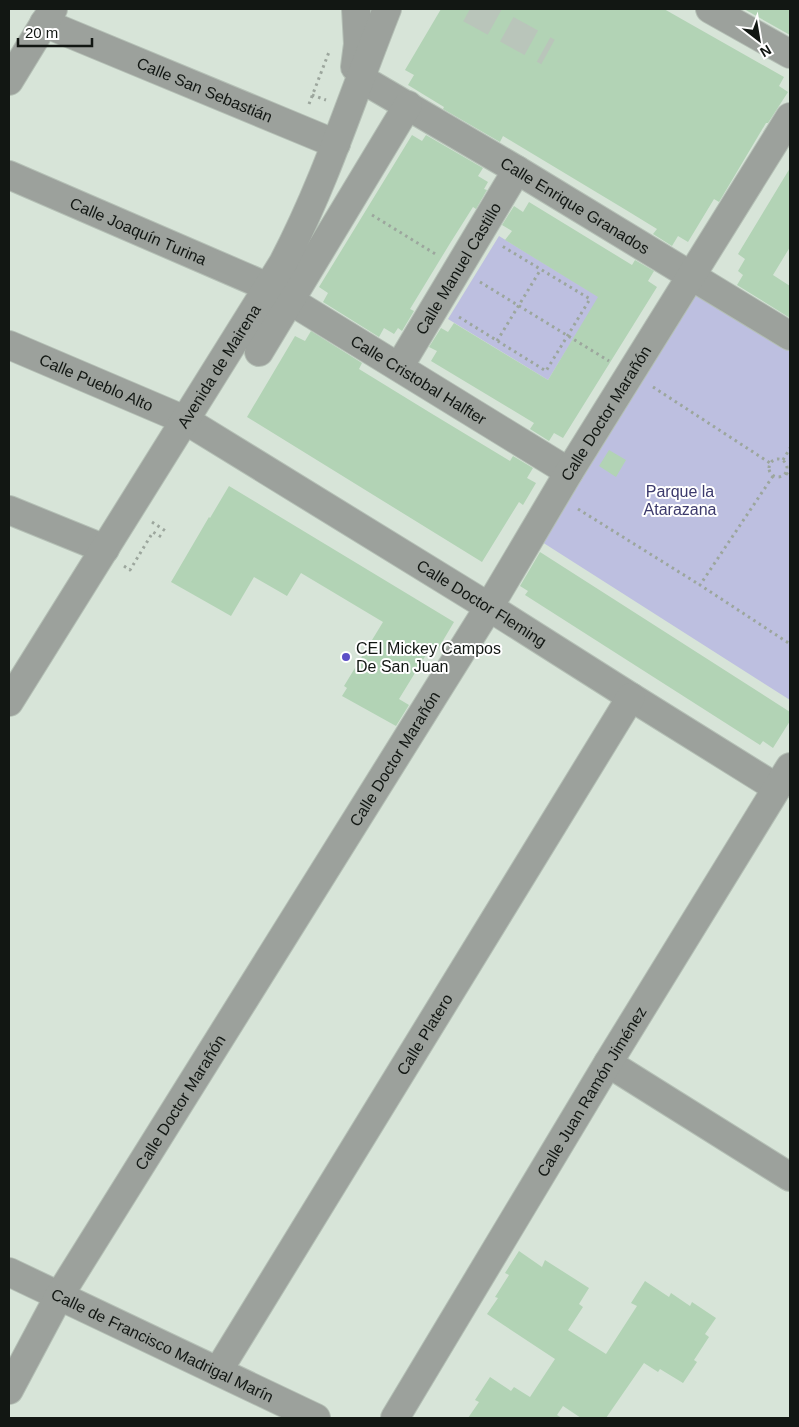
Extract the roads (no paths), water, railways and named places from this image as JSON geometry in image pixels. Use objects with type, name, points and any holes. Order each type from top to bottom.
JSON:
[{"type":"street","points":[[348,109],[358,44],[356,9]]},
{"type":"street","name":"Avenida de Mairena","points":[[9,702],[116,554],[185,420],[279,294],[387,9]]},
{"type":"street","points":[[710,9],[790,54]]},
{"type":"street","points":[[9,81],[49,16]]},
{"type":"street","name":"Calle San Sebastián","points":[[49,16],[336,144]]},
{"type":"street","name":"Calle Enrique Granados","points":[[360,78],[517,170],[790,336]]},
{"type":"street","points":[[259,352],[279,294],[349,202],[408,105]]},
{"type":"street","name":"Calle Doctor Marañón","points":[[9,1390],[59,1296],[489,607],[569,472],[790,117]]},
{"type":"street","name":"Calle Manuel Castillo","points":[[399,367],[517,170]]},
{"type":"street","name":"Calle Joaquín Turina","points":[[9,175],[279,294]]},
{"type":"street","name":"Calle Cristobal Halfter","points":[[279,294],[569,472]]},
{"type":"street","name":"Calle Pueblo Alto","points":[[9,344],[185,420]]},
{"type":"street","name":"Calle Doctor Fleming","points":[[185,420],[489,607],[631,697],[784,777]]},
{"type":"street","points":[[9,510],[116,554]]},
{"type":"street","name":"Calle Platero","points":[[218,1371],[631,697]]},
{"type":"street","name":"Calle Juan Ramón Jiménez","points":[[395,1418],[608,1063],[784,777]]},
{"type":"street","points":[[608,1063],[790,1177]]},
{"type":"street","name":"Calle de Francisco Madrigal Marín","points":[[9,1272],[316,1418]]},
{"type":"tunnel","points":[[470,9],[548,52]]},
{"type":"place","name":"CEI Mickey Campos De San Juan","points":[[346,657]]},
{"type":"park label","name":"Parque la Atarazana","points":[[680,500]]}]
